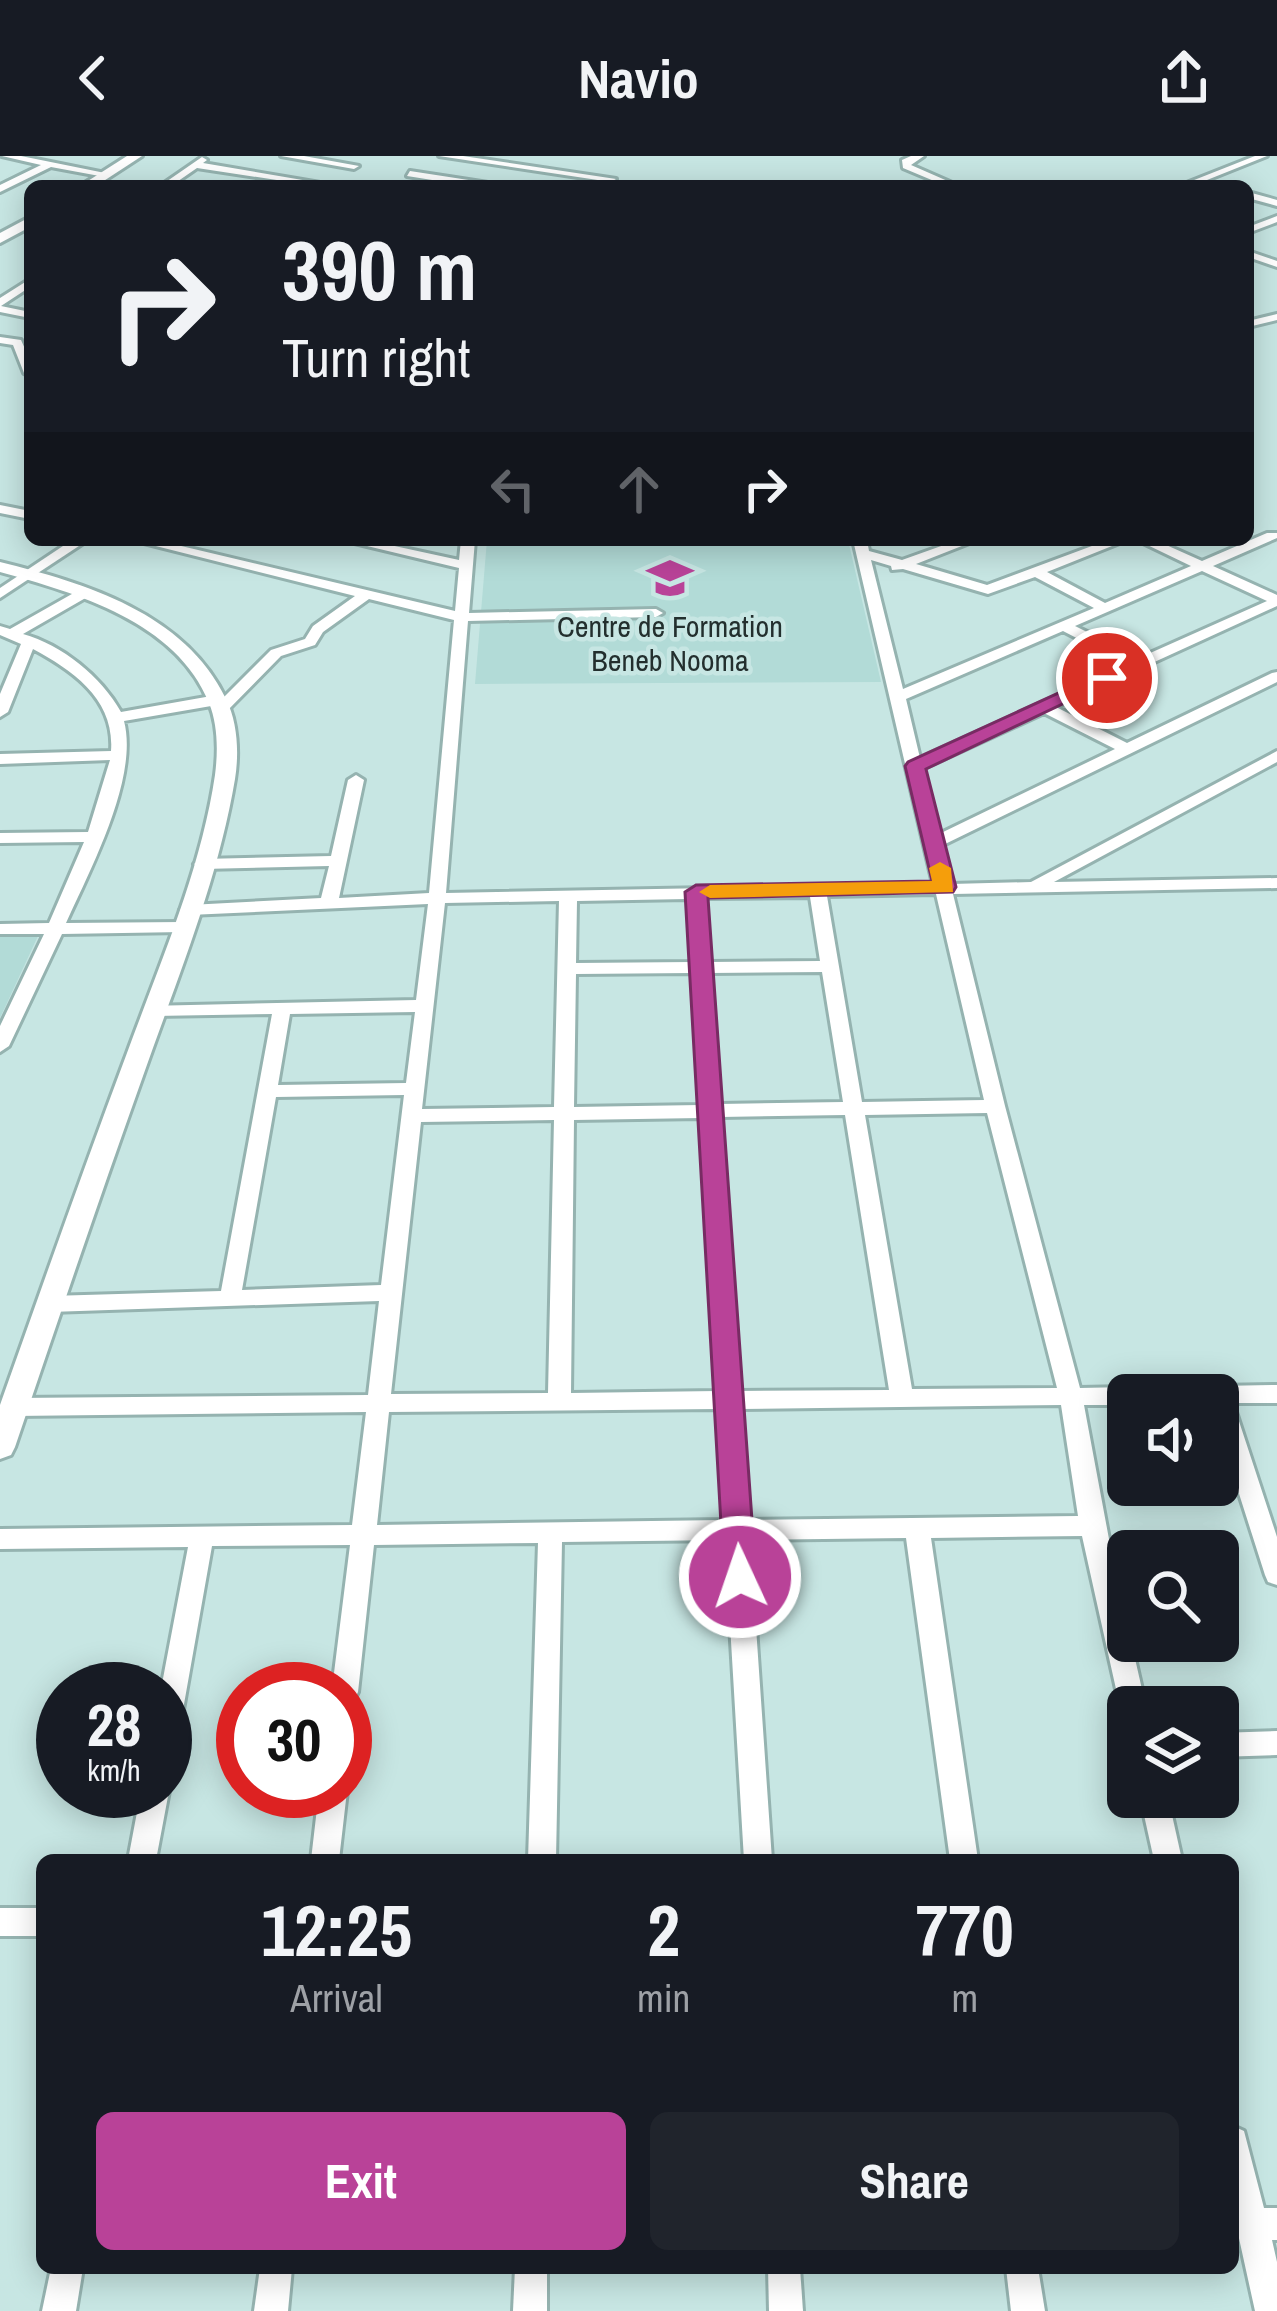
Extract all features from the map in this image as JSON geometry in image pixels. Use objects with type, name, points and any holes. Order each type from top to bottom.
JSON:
[{"type":"main road","points":[[96,180],[136,156]]},
{"type":"street","points":[[6,156],[105,174]]},
{"type":"street","points":[[1,187],[62,156]]},
{"type":"street","points":[[173,180],[208,156]]},
{"type":"street","points":[[285,156],[354,166]]},
{"type":"street","points":[[329,180],[371,156]]},
{"type":"street","points":[[400,180],[443,156],[610,180]]},
{"type":"street","points":[[920,156],[907,160],[906,166],[940,180]]},
{"type":"street","points":[[1201,180],[1270,157]]},
{"type":"street","points":[[195,165],[289,180]]},
{"type":"street","points":[[410,175],[445,180]]},
{"type":"street","points":[[0,306],[24,287]]},
{"type":"street","points":[[0,340],[17,342],[24,359]]},
{"type":"street","points":[[0,508],[23,514]]},
{"type":"street","points":[[0,593],[72,546]]},
{"type":"street","points":[[189,546],[364,596],[461,617],[656,613]]},
{"type":"street","points":[[376,546],[466,566]]},
{"type":"street","points":[[349,1662],[437,898],[468,546]]},
{"type":"street","points":[[869,578],[954,546]]},
{"type":"street","points":[[862,547],[902,566],[988,590],[1104,546]]},
{"type":"street","points":[[1157,546],[1277,600]]},
{"type":"street","points":[[898,697],[1252,546]]},
{"type":"street","points":[[862,547],[995,1106],[1071,1397],[1092,1526],[1128,1686]]},
{"type":"street","points":[[0,567],[84,592],[128,613],[178,647],[219,705],[225,778],[186,919],[50,1304],[12,1372],[14,1408],[0,1447]]},
{"type":"street","points":[[1036,572],[1105,608]]},
{"type":"street","points":[[6,632],[84,592]]},
{"type":"street","points":[[115,718],[219,705],[276,653],[310,642],[318,628],[364,596]]},
{"type":"street","points":[[915,766],[1277,600]]},
{"type":"street","points":[[1064,626],[1138,664]]},
{"type":"street","points":[[0,1046],[110,795],[119,755],[115,718],[78,670],[30,640],[6,632]]},
{"type":"street","points":[[0,712],[30,640]]},
{"type":"street","points":[[934,843],[1277,676]]},
{"type":"street","points":[[1044,707],[1127,749]]},
{"type":"street","points":[[0,759],[119,755]]},
{"type":"street","points":[[1033,886],[1277,756]]},
{"type":"street","points":[[329,903],[356,780]]},
{"type":"street","points":[[0,838],[92,837]]},
{"type":"street","points":[[202,864],[338,861]]},
{"type":"street","points":[[0,929],[52,929],[329,903],[437,898],[1277,883]]},
{"type":"street","points":[[817,889],[902,1398]]},
{"type":"street","points":[[696,892],[758,1854]]},
{"type":"street","points":[[560,1400],[568,895]]},
{"type":"street","points":[[567,969],[829,966]]},
{"type":"street","points":[[154,1010],[424,1006]]},
{"type":"street","points":[[230,1298],[282,1008]]},
{"type":"street","points":[[267,1091],[415,1089]]},
{"type":"street","points":[[412,1116],[995,1106]]},
{"type":"street","points":[[50,1304],[392,1293]]},
{"type":"street","points":[[1239,1395],[1277,1394]]},
{"type":"street","points":[[14,1408],[1107,1396]]},
{"type":"street","points":[[1239,1457],[1277,1575]]},
{"type":"street","points":[[0,1539],[1092,1526]]},
{"type":"street","points":[[917,1528],[963,1854]]},
{"type":"street","points":[[542,1854],[550,1532]]},
{"type":"street","points":[[179,1662],[202,1536]]},
{"type":"street","points":[[1239,1744],[1277,1743]]},
{"type":"street","points":[[143,1854],[150,1818]]},
{"type":"street","points":[[326,1854],[330,1818]]},
{"type":"street","points":[[1159,1818],[1167,1854]]},
{"type":"street","points":[[0,1922],[36,1922]]},
{"type":"street","points":[[1239,2157],[1265,2224],[1272,2311]]},
{"type":"street","points":[[59,2311],[66,2274]]},
{"type":"street","points":[[271,2311],[275,2274]]},
{"type":"street","points":[[530,2311],[531,2274]]},
{"type":"street","points":[[784,2274],[786,2311]]},
{"type":"street","points":[[1023,2274],[1028,2311]]},
{"type":"shaded area","name":"Centre de Formation Beneb Nooma","points":[[486,546],[849,546],[881,682],[475,684]]},
{"type":"shaded area","points":[[38,936],[0,1018],[0,937]]},
{"type":"slow traffic","points":[[710,892],[945,887],[940,868]]},
{"type":"place","name":"Centre de Formation Beneb Nooma","points":[[670,578]]},
{"type":"route","points":[[740,1577],[696,892],[945,887],[915,766],[1107,678]]}]
